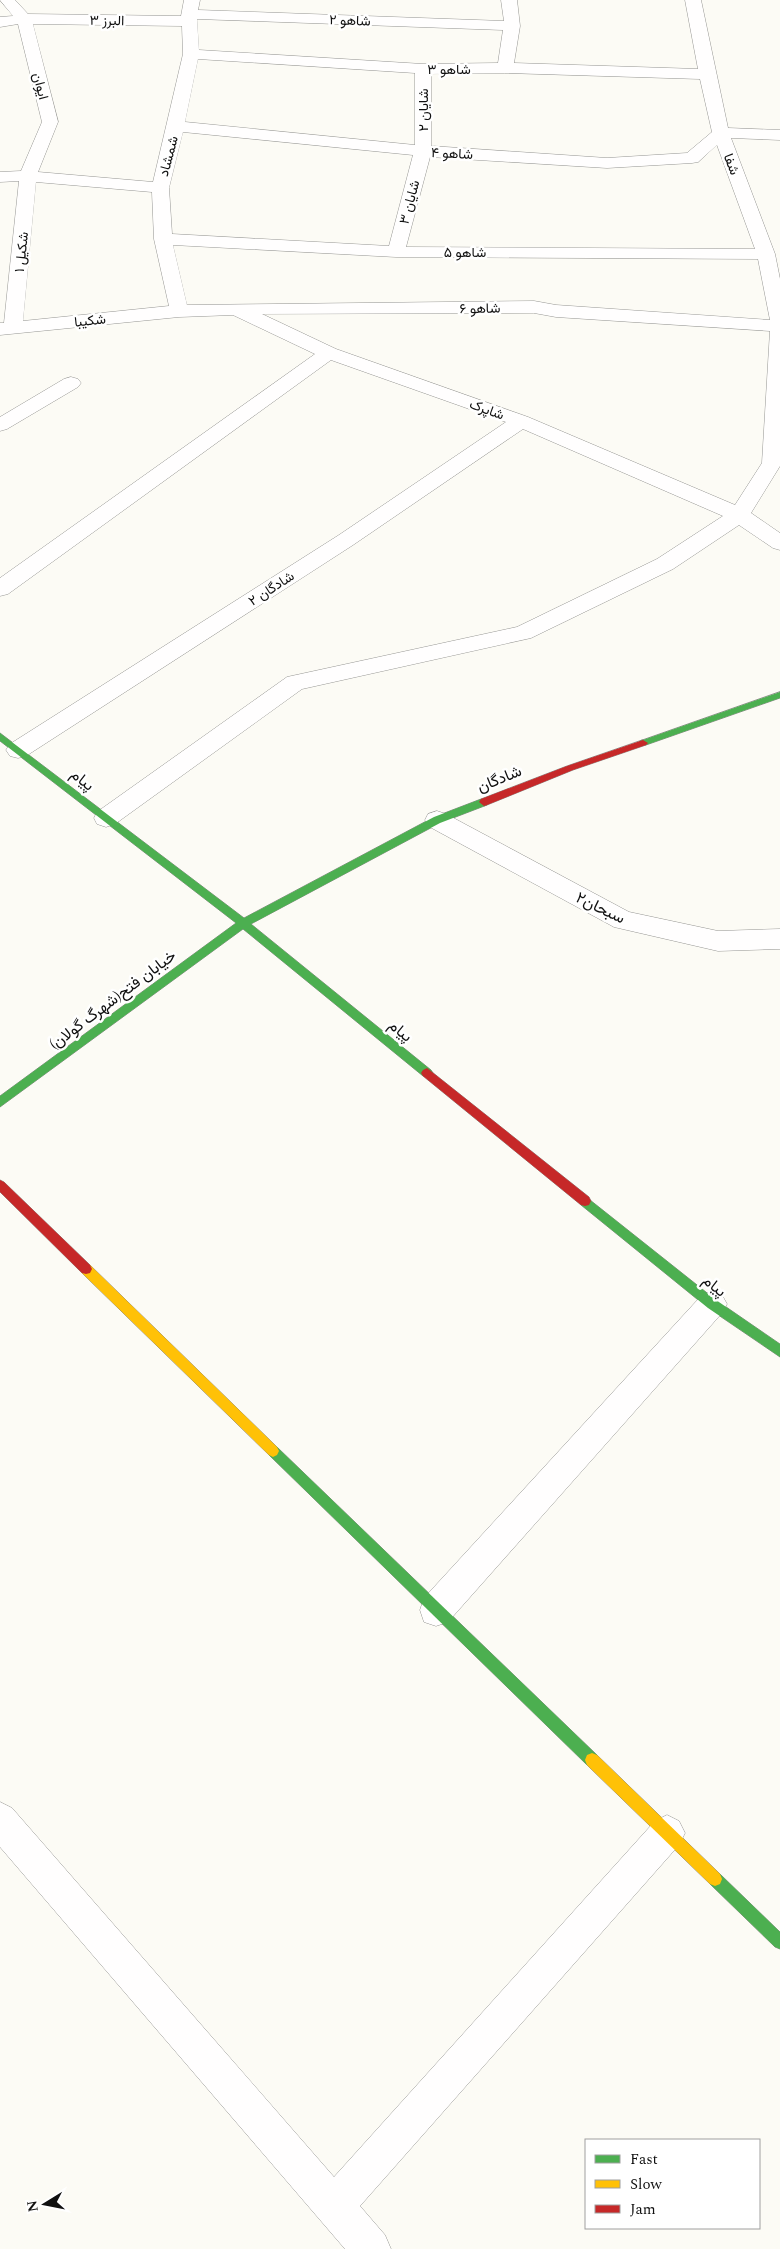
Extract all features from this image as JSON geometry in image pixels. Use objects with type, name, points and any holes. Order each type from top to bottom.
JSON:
[{"type":"street","name":"ایوان","points":[[7,0],[24,19],[50,122],[28,176]]},
{"type":"street","points":[[505,68],[512,26],[509,0]]},
{"type":"street","name":"شفا","points":[[693,0],[721,134],[766,254],[780,327],[772,463],[739,515]]},
{"type":"street","name":"البرز ۳","points":[[0,22],[24,19],[190,11]]},
{"type":"street","name":"شاهو ۲","points":[[190,11],[512,26]]},
{"type":"street","name":"شمشاد","points":[[180,311],[163,239],[160,188],[176,126],[191,54],[190,11]]},
{"type":"street","name":"شاهو ۳","points":[[191,54],[423,69],[505,68],[707,74]]},
{"type":"street","name":"شایان ۲","points":[[422,151],[423,69]]},
{"type":"street","name":"شاهو ۴","points":[[176,126],[422,151],[608,162],[692,158],[721,134]]},
{"type":"street","points":[[721,134],[780,135]]},
{"type":"street","name":"شایان ۳","points":[[396,252],[422,151]]},
{"type":"street","points":[[0,177],[28,176],[160,188]]},
{"type":"street","name":"شکیل ۱","points":[[7,328],[28,176]]},
{"type":"street","name":"شاهو ۵","points":[[163,239],[396,252],[766,254]]},
{"type":"street","name":"شاهو ۶","points":[[180,311],[534,307],[556,311],[780,327]]},
{"type":"street","name":"شاپرک","points":[[234,309],[329,353],[521,421],[739,515],[780,543]]},
{"type":"street","name":"شکیبا","points":[[7,328],[180,311]]},
{"type":"street","points":[[0,589],[329,353]]},
{"type":"street","points":[[0,425],[71,383]]},
{"type":"street","name":"شادگان ۲","points":[[18,750],[346,540],[521,421]]},
{"type":"street","points":[[106,818],[295,683],[523,633],[665,564],[739,515]]},
{"type":"street","name":"شادگان","points":[[243,923],[437,820],[570,768],[780,694]]},
{"type":"street","name":"پیام","points":[[0,736],[243,923],[712,1304],[780,1351]]},
{"type":"street","name":"سبحان۲","points":[[437,820],[623,920],[718,941],[780,939]]},
{"type":"street","name":"خیابان فتح(شهرگ گولان)","points":[[0,1102],[243,923]]},
{"type":"street","points":[[0,1185],[780,1942]]},
{"type":"street","points":[[436,1610],[712,1304]]},
{"type":"street","points":[[0,1820],[371,2249]]},
{"type":"street","points":[[333,2207],[667,1833]]},
{"type":"traffic: fast","points":[[643,743],[780,695]]},
{"type":"traffic: fast","points":[[0,736],[243,923],[427,1073]]},
{"type":"traffic: fast","points":[[0,1102],[243,923],[437,820],[484,802]]},
{"type":"traffic: fast","points":[[585,1201],[712,1304],[780,1351]]},
{"type":"traffic: fast","points":[[273,1451],[592,1760]]},
{"type":"traffic: fast","points":[[715,1879],[780,1942]]},
{"type":"traffic: slow","points":[[86,1269],[273,1451]]},
{"type":"traffic: slow","points":[[592,1760],[715,1879]]},
{"type":"traffic: jam","points":[[484,802],[570,768],[643,743]]},
{"type":"traffic: jam","points":[[427,1073],[585,1201]]},
{"type":"traffic: jam","points":[[0,1185],[86,1269]]}]
